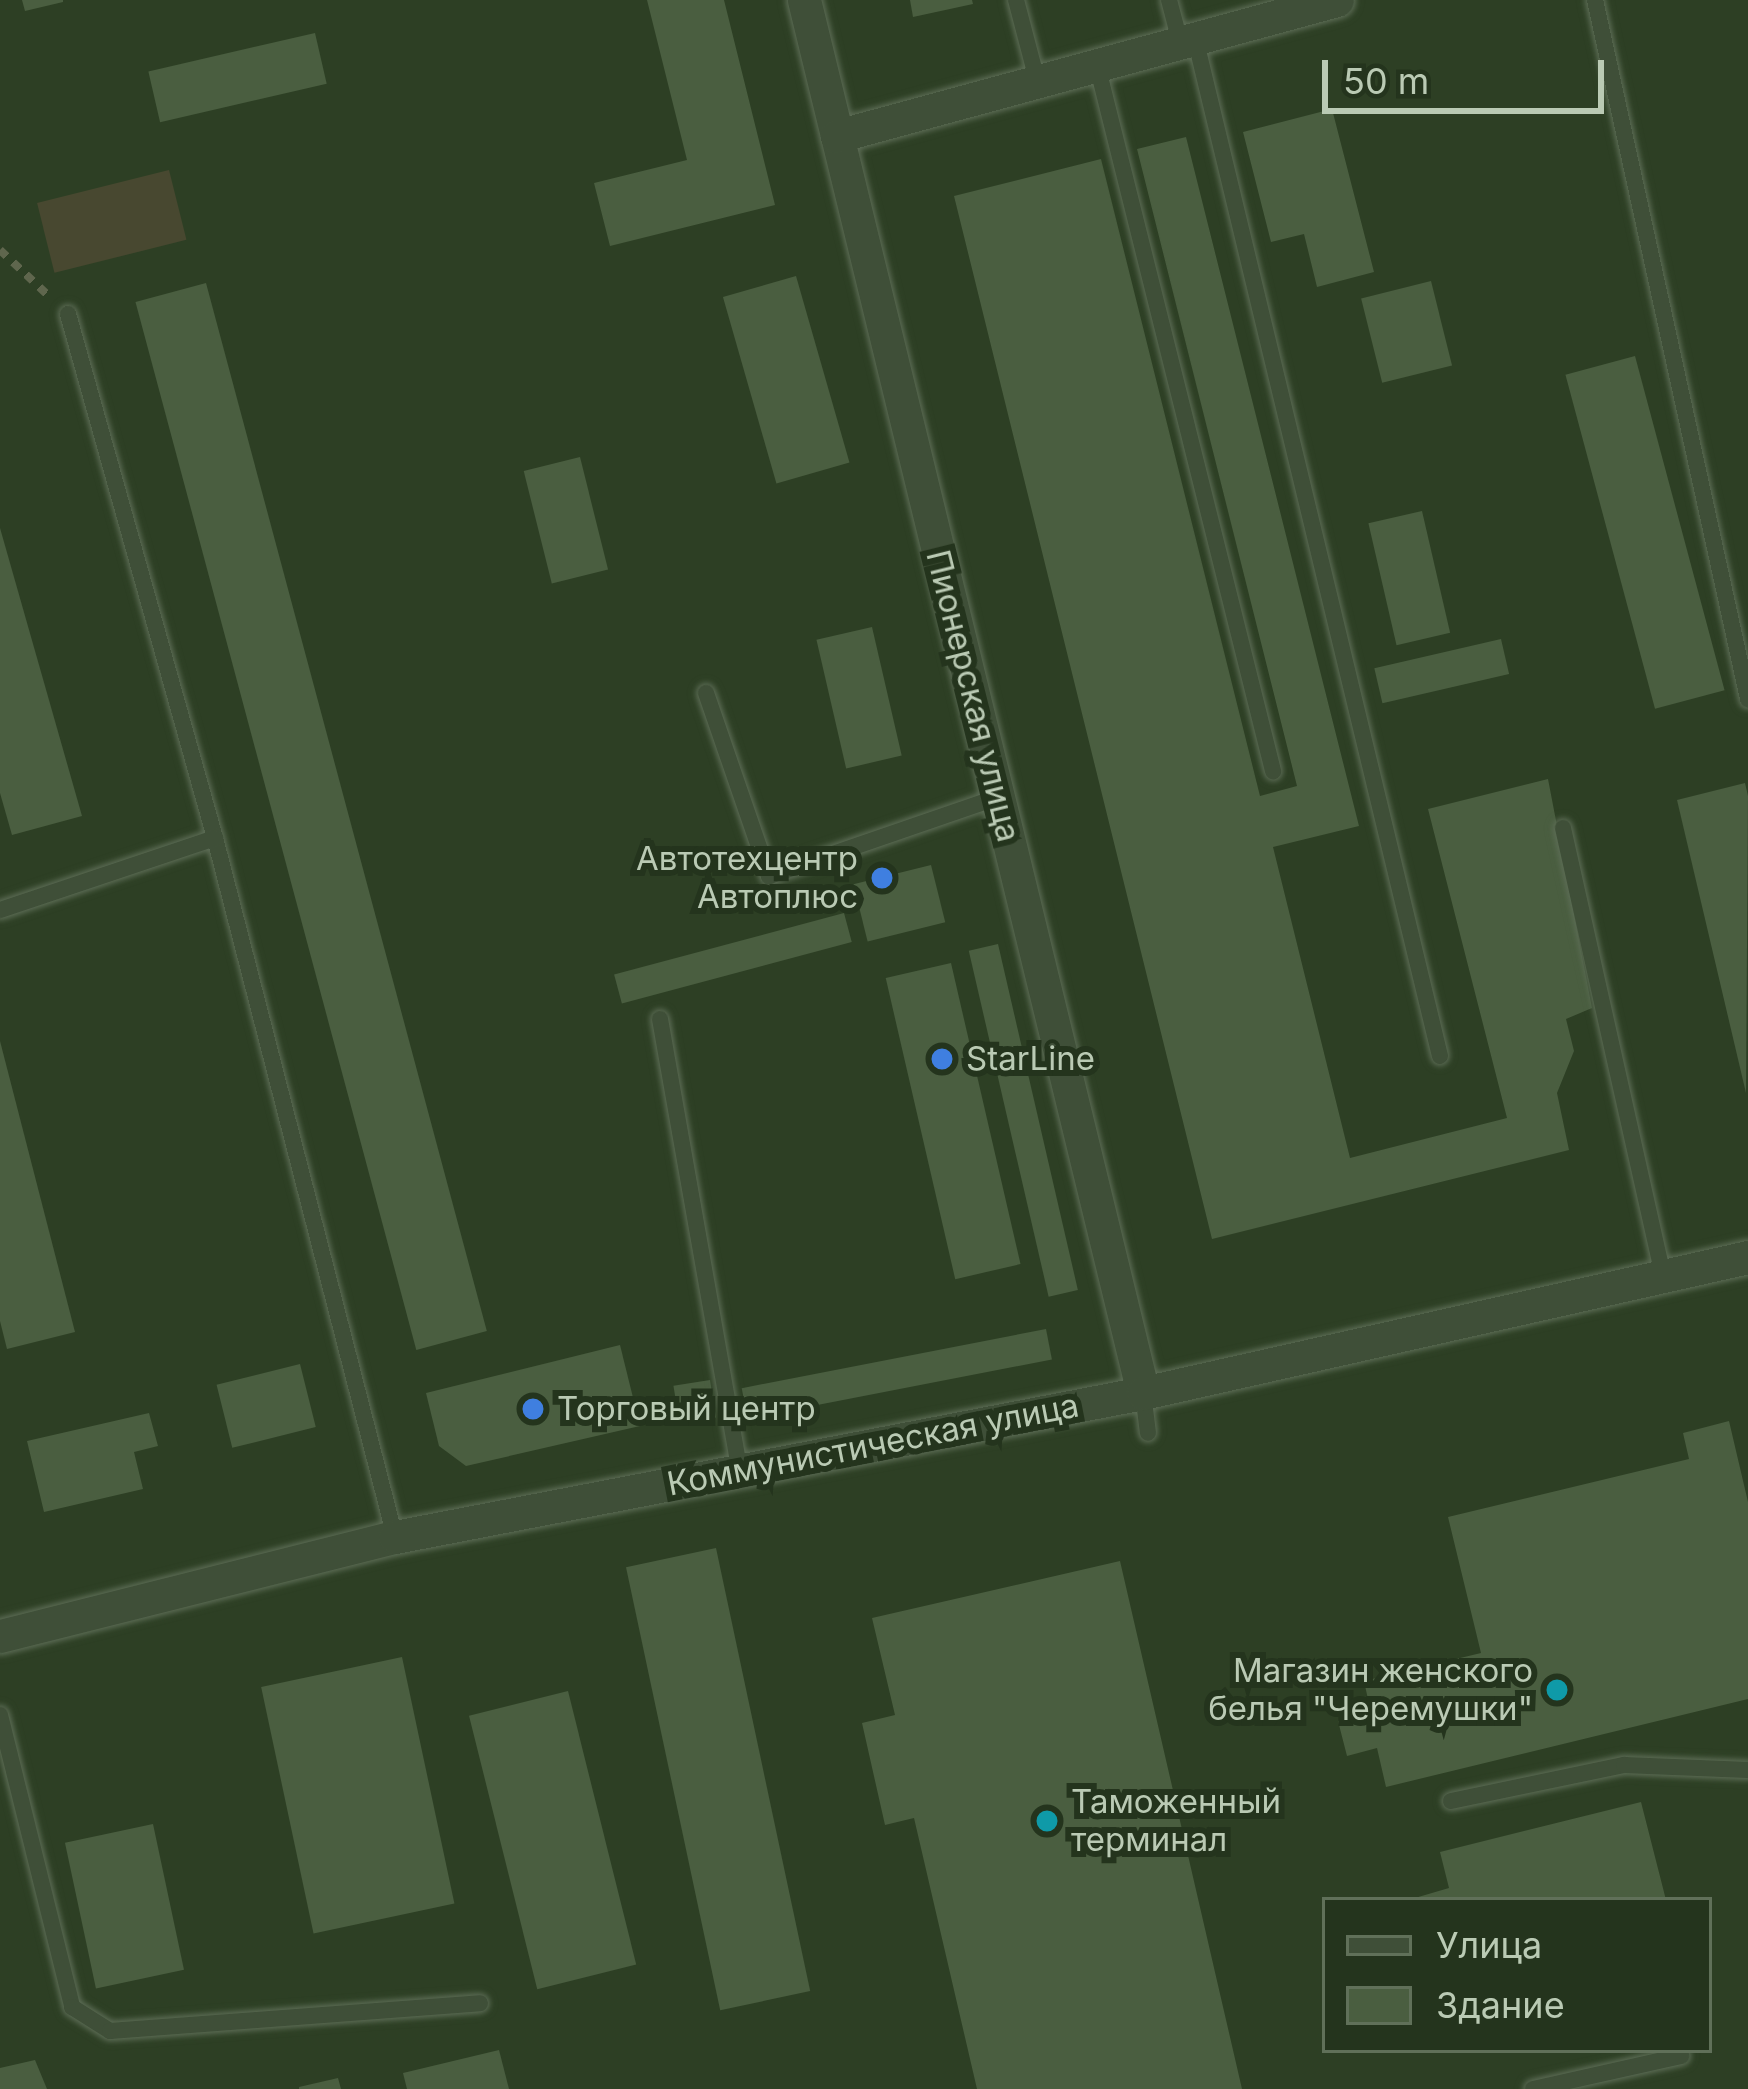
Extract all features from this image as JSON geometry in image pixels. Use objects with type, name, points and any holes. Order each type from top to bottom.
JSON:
[{"type":"street","name":"Пионерская улица","points":[[804,0],[1143,1393]]},
{"type":"street","points":[[837,136],[1337,0]]},
{"type":"street","name":"Коммунистическая улица","points":[[0,1636],[394,1537],[1143,1393],[1748,1257]]},
{"type":"lane","points":[[1016,0],[1037,80]]},
{"type":"lane","points":[[1168,0],[1187,40],[1440,1055]]},
{"type":"lane","points":[[1595,0],[1748,699]]},
{"type":"lane","points":[[1096,65],[1273,771]]},
{"type":"lane","points":[[68,314],[215,838],[394,1537]]},
{"type":"lane","points":[[706,693],[769,876],[998,797]]},
{"type":"lane","points":[[1563,828],[1663,1276]]},
{"type":"lane","points":[[1,906],[215,838]]},
{"type":"lane","points":[[660,1019],[740,1471]]},
{"type":"lane","points":[[1143,1393],[1148,1433]]},
{"type":"lane","points":[[0,1715],[72,2007],[110,2031],[480,2003]]},
{"type":"lane","points":[[1451,1801],[1624,1765],[1748,1770]]},
{"type":"lane","points":[[1533,2089],[1681,2056]]},
{"type":"path","points":[[0,250],[68,314]]},
{"type":"green space","points":[[169,170],[186,240],[54,273],[37,203]]},
{"type":"building","points":[[22,0],[63,0],[63,2],[25,11]]},
{"type":"building","points":[[647,0],[724,0],[775,205],[610,246],[594,183],[687,160]]},
{"type":"building","points":[[910,0],[972,0],[973,4],[913,17]]},
{"type":"building","points":[[315,33],[327,84],[160,122],[148,71]]},
{"type":"building","points":[[1332,109],[1374,272],[1317,287],[1304,234],[1271,242],[1243,132]]},
{"type":"building","points":[[1186,137],[1359,826],[1273,847],[1350,1158],[1507,1118],[1428,809],[1548,779],[1592,1008],[1566,1019],[1574,1051],[1557,1093],[1569,1150],[1212,1239],[954,196],[1101,159],[1260,796],[1297,786],[1137,149]]},
{"type":"building","points":[[796,276],[849,462],[776,483],[723,297]]},
{"type":"building","points":[[1431,281],[1452,365],[1382,383],[1361,298]]},
{"type":"building","points":[[206,283],[487,1331],[416,1350],[135,302]]},
{"type":"building","points":[[1635,356],[1725,690],[1655,709],[1565,375]]},
{"type":"building","points":[[580,457],[608,570],[552,584],[524,471]]},
{"type":"building","points":[[1422,511],[1450,633],[1397,645],[1368,523]]},
{"type":"building","points":[[0,528],[82,816],[12,835],[0,793]]},
{"type":"building","points":[[872,627],[902,756],[846,768],[816,640]]},
{"type":"building","points":[[1501,639],[1509,674],[1382,703],[1374,668]]},
{"type":"building","points":[[1745,783],[1748,796],[1746,1093],[1677,800]]},
{"type":"building","points":[[931,865],[945,922],[868,942],[853,884]]},
{"type":"building","points":[[844,913],[852,942],[622,1004],[614,975]]},
{"type":"building","points":[[998,944],[1078,1290],[1049,1297],[969,951]]},
{"type":"building","points":[[951,963],[1021,1264],[955,1279],[886,978]]},
{"type":"building","points":[[0,1041],[75,1332],[7,1349],[0,1321]]},
{"type":"building","points":[[1046,1329],[1052,1359],[748,1419],[742,1388]]},
{"type":"building","name":"Торговый центр","points":[[620,1345],[640,1426],[466,1466],[439,1446],[426,1393]]},
{"type":"building","points":[[300,1364],[316,1427],[232,1448],[217,1385]]},
{"type":"building","points":[[710,1380],[716,1418],[679,1423],[673,1386]]},
{"type":"building","points":[[149,1413],[158,1446],[134,1452],[143,1489],[44,1512],[27,1441]]},
{"type":"building","points":[[1729,1421],[1748,1502],[1748,1699],[1386,1787],[1377,1748],[1347,1756],[1338,1721],[1371,1713],[1364,1681],[1481,1653],[1448,1517],[1689,1459],[1683,1433]]},
{"type":"building","points":[[716,1548],[810,1991],[720,2010],[626,1567]]},
{"type":"building","name":"Таможенный терминал","points":[[1120,1561],[1242,2089],[977,2089],[914,1818],[885,1825],[862,1723],[895,1715],[872,1618]]},
{"type":"building","points":[[402,1657],[454,1903],[314,1933],[261,1687]]},
{"type":"building","points":[[568,1691],[636,1965],[537,1989],[469,1716]]},
{"type":"building","points":[[1641,1802],[1665,1897],[1418,1897],[1449,1888],[1440,1852]]},
{"type":"building","points":[[153,1824],[184,1970],[96,1988],[65,1843]]},
{"type":"building","points":[[499,2050],[509,2089],[407,2089],[403,2073]]},
{"type":"building","points":[[35,2060],[47,2089],[0,2089],[0,2068]]},
{"type":"building","points":[[338,2078],[341,2089],[299,2089],[299,2087]]},
{"type":"place","name":"Автотехцентр Автоплюс","points":[[882,878]]},
{"type":"place","name":"StarLine","points":[[942,1059]]},
{"type":"place","name":"Торговый центр","points":[[533,1409]]},
{"type":"place","name":"Магазин женского белья \"Черемушки\"","points":[[1557,1690]]},
{"type":"place","name":"Таможенный терминал","points":[[1047,1821]]}]
